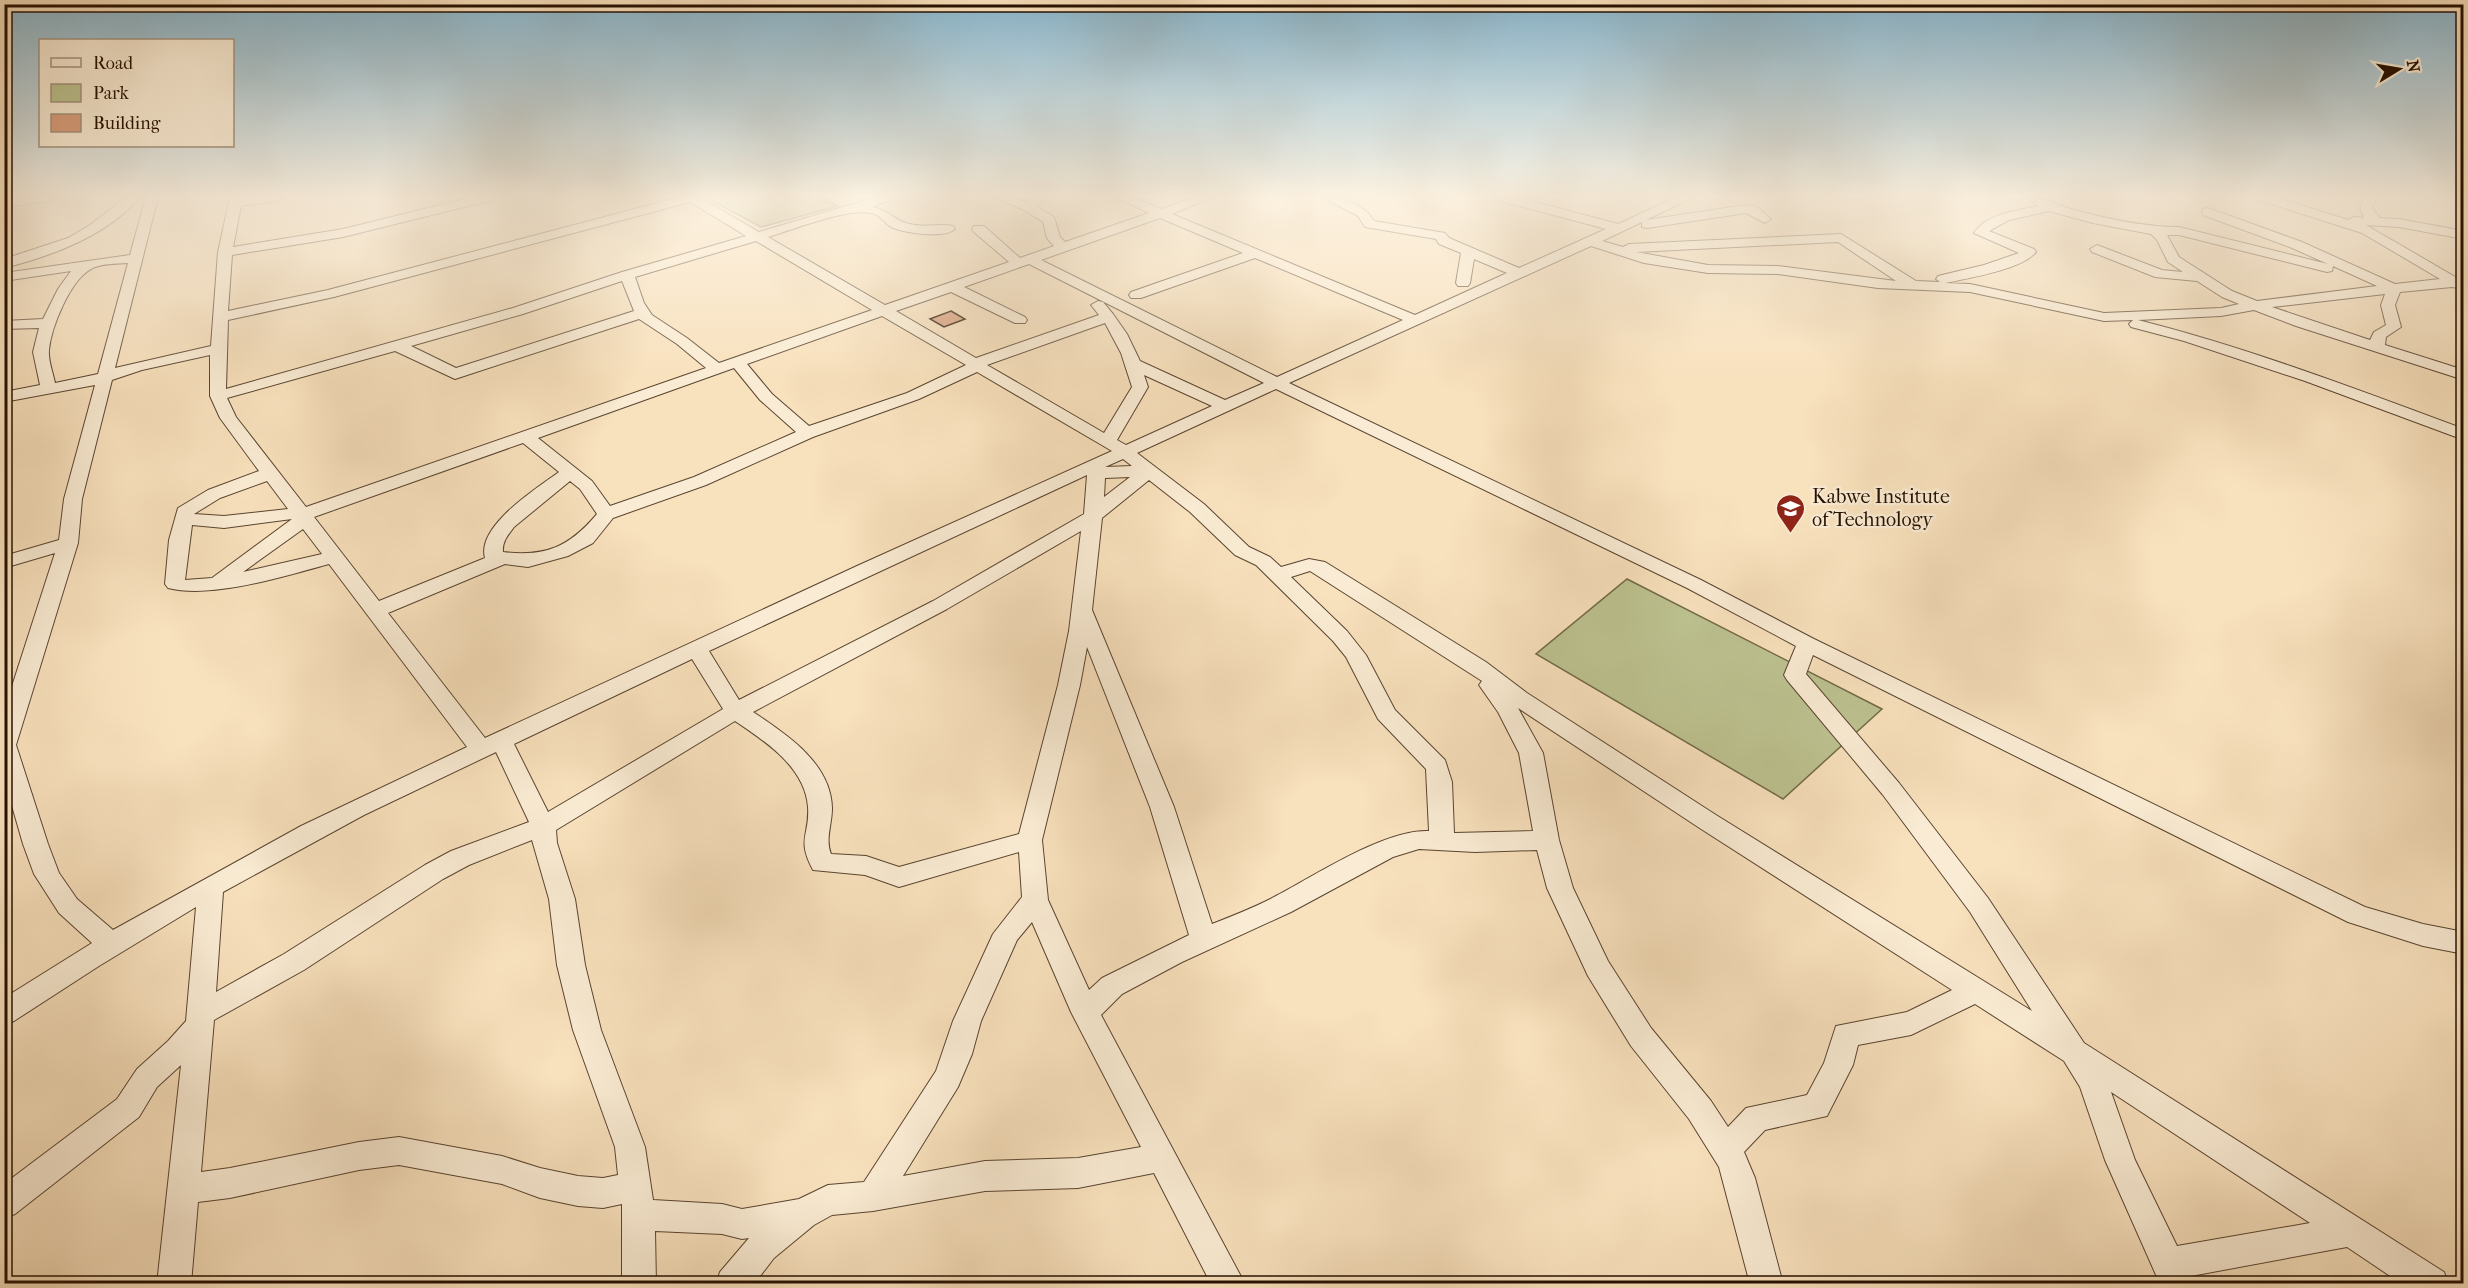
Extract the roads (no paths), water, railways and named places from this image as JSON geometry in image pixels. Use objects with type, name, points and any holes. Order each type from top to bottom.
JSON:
[{"type":"street","points":[[4,264],[25,257]]},
{"type":"street","points":[[225,257],[218,349],[218,396],[228,418],[332,557],[492,745],[543,826],[545,843],[562,899],[571,965],[587,1030],[630,1147],[636,1201],[639,1284]]},
{"type":"street","points":[[220,317],[329,294],[468,257]]},
{"type":"street","points":[[218,396],[398,346],[689,257]]},
{"type":"street","points":[[792,257],[1116,447],[1197,508],[1242,551],[1257,556],[1340,636],[1355,655],[1386,714],[1437,766],[1440,782],[1442,842]]},
{"type":"street","points":[[1018,257],[1694,584],[1807,644],[2357,915],[2422,935],[2463,943]]},
{"type":"street","points":[[183,519],[224,522],[302,515],[1036,257]]},
{"type":"street","points":[[1136,295],[1243,257]]},
{"type":"street","points":[[1265,257],[1415,320]]},
{"type":"street","points":[[1463,283],[1467,257]]},
{"type":"street","points":[[1480,257],[1518,273]]},
{"type":"street","points":[[1116,447],[1225,406],[1554,257]]},
{"type":"street","points":[[1642,257],[1708,270],[1778,270],[1878,284],[1914,284],[1983,290],[2189,338],[2311,378],[2463,435]]},
{"type":"street","points":[[1871,257],[1914,284],[1971,273],[2026,257]]},
{"type":"street","points":[[2117,257],[2160,274],[2200,277]]},
{"type":"street","points":[[2172,257],[2227,294],[2301,323],[2463,375]]},
{"type":"street","points":[[2279,257],[2342,271],[2353,270]]},
{"type":"street","points":[[2324,257],[2394,289]]},
{"type":"street","points":[[2415,257],[2460,284]]},
{"type":"street","points":[[4,278],[136,258],[73,499],[68,543],[7,734],[6,756],[11,780],[52,882],[62,900],[111,943]]},
{"type":"street","points":[[49,389],[41,352],[45,329],[69,282],[87,265]]},
{"type":"street","points":[[627,275],[646,318],[682,341],[717,370]]},
{"type":"street","points":[[2104,317],[2221,312],[2255,305],[2460,284]]},
{"type":"street","points":[[950,286],[1020,320]]},
{"type":"street","points":[[2377,346],[2379,335],[2394,327],[2388,305],[2394,289]]},
{"type":"street","points":[[4,1013],[111,943],[355,809],[696,648],[1093,471],[1116,447],[1140,387],[1134,364],[1115,325],[1103,311],[1033,345],[975,365],[913,396],[807,433],[700,481],[606,514],[586,539],[561,552],[528,561],[494,557],[491,551],[501,530],[570,473]]},
{"type":"street","points":[[398,346],[455,374],[643,313]]},
{"type":"street","points":[[4,325],[49,323]]},
{"type":"street","points":[[4,397],[95,380],[105,375],[218,349]]},
{"type":"street","points":[[738,363],[766,397],[807,433]]},
{"type":"street","points":[[1134,364],[1225,406]]},
{"type":"street","points":[[526,438],[586,485],[606,514]]},
{"type":"street","points":[[1093,471],[1150,471]]},
{"type":"street","points":[[1093,471],[1092,517],[1082,608],[1069,684],[1030,840],[1035,900],[1085,1012],[1228,1284]]},
{"type":"street","points":[[4,1203],[128,1108],[147,1078],[178,1050],[200,1019],[434,872],[460,858],[543,826],[736,711],[931,610],[1092,517],[1150,471]]},
{"type":"street","points":[[271,473],[199,502],[185,512],[175,584],[184,587],[217,582],[291,568],[332,557]]},
{"type":"street","points":[[217,582],[302,515]]},
{"type":"street","points":[[4,562],[68,543]]},
{"type":"street","points":[[376,610],[501,559]]},
{"type":"street","points":[[1277,575],[1309,565],[1318,566],[1478,667],[1519,698],[1707,821],[2074,1052],[2432,1284]]},
{"type":"street","points":[[1082,608],[1158,798],[1204,939]]},
{"type":"street","points":[[1807,644],[1795,675],[1891,789],[1979,905],[2094,1083],[2100,1108],[2128,1183],[2173,1274],[2352,1232]]},
{"type":"street","points":[[696,648],[736,711],[780,741],[814,779],[820,808],[815,845],[822,863],[866,866],[899,877],[1030,840]]},
{"type":"street","points":[[1478,667],[1508,709],[1531,753],[1547,840],[1560,888],[1598,968],[1641,1037],[1700,1110],[1725,1150],[1739,1179],[1767,1284]]},
{"type":"street","points":[[1085,1012],[1112,986],[1204,939],[1282,905],[1385,850],[1419,840],[1475,843],[1547,840]]},
{"type":"street","points":[[174,1284],[200,1019],[210,887]]},
{"type":"street","points":[[873,1196],[948,1078],[958,1054],[967,1021],[1006,934],[1035,900]]},
{"type":"street","points":[[1725,1150],[1757,1118],[1816,1107],[1838,1065],[1846,1035],[1911,1023],[1976,990]]},
{"type":"street","points":[[183,1189],[230,1183],[359,1156],[399,1151],[502,1170],[540,1183],[578,1191],[603,1193],[742,1224],[802,1214]]},
{"type":"street","points":[[732,1284],[763,1247],[802,1214],[828,1200],[873,1196],[985,1176],[1078,1173],[1161,1158]]},
{"type":"place","name":"Kabwe Institute of Technology","points":[[1791,534]]}]
